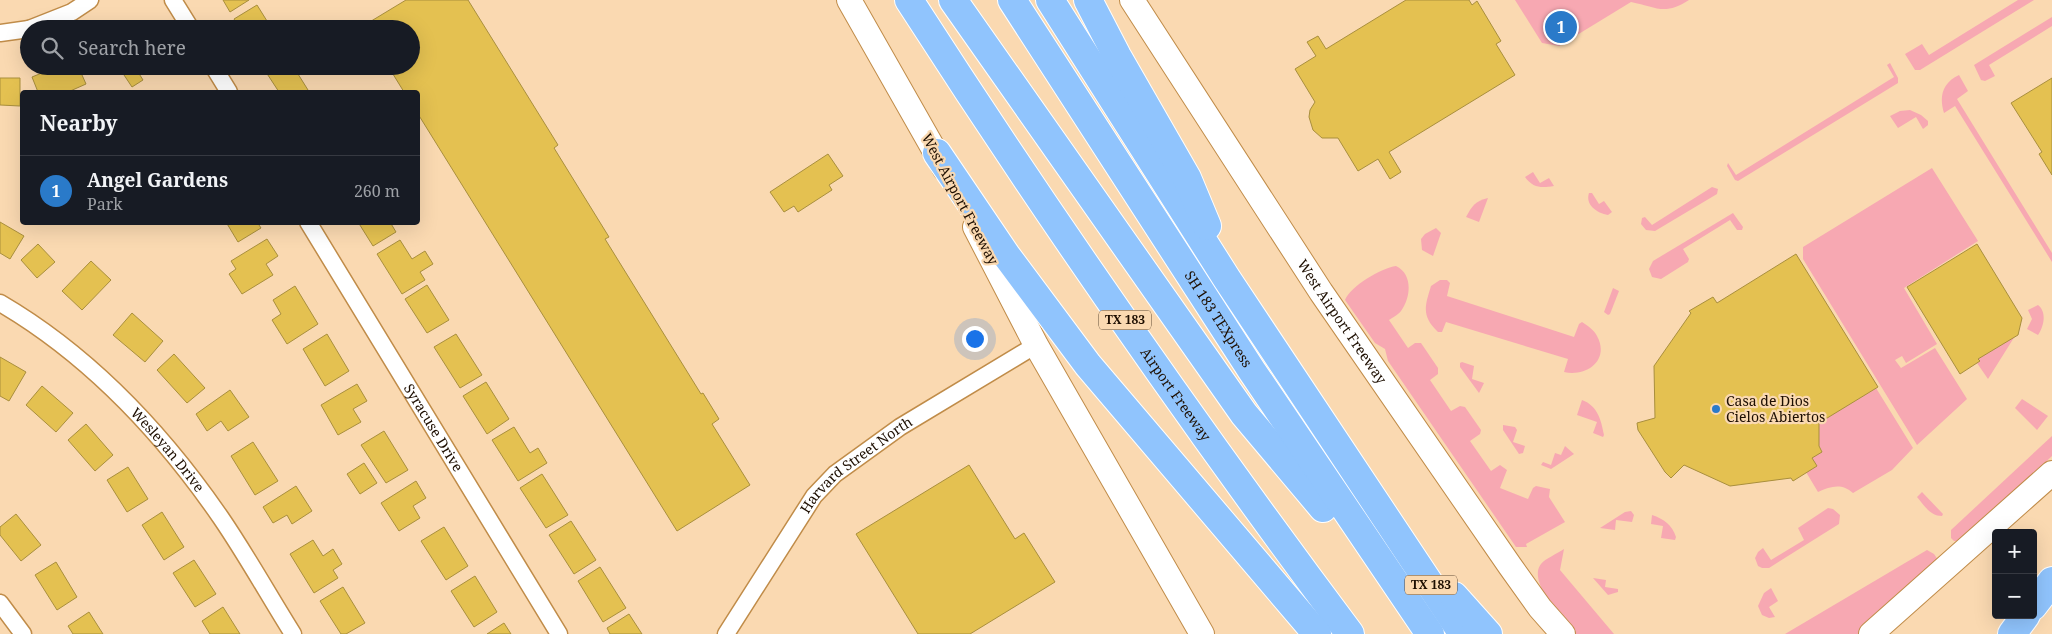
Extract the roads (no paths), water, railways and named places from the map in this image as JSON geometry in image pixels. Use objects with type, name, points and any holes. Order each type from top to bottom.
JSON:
[{"type":"highway","name":"Airport Freeway","points":[[909,0],[956,74],[1125,320],[1350,634]]},
{"type":"highway","points":[[953,0],[1244,414],[1323,508]]},
{"type":"highway","name":"SH 183 TEXpress","points":[[992,0],[1095,154],[1323,508],[1408,634]]},
{"type":"highway","name":"SH 183 TEXpress","points":[[1012,0],[1252,371],[1430,634]]},
{"type":"highway","name":"TX 183","points":[[1050,0],[1227,278],[1463,634]]},
{"type":"highway","points":[[1088,0],[1117,56],[1195,192],[1227,278]]},
{"type":"highway","points":[[936,153],[1006,255],[1088,365],[1317,634]]},
{"type":"highway","points":[[1399,536],[1488,634]]},
{"type":"highway","points":[[2037,601],[2052,581]]},
{"type":"highway","points":[[2012,634],[2023,619]]},
{"type":"street","points":[[52,20],[72,12],[90,0]]},
{"type":"street","points":[[173,0],[185,20]]},
{"type":"street","name":"West Airport Freeway","points":[[849,0],[936,153],[1036,345],[1202,634]]},
{"type":"street","name":"West Airport Freeway","points":[[1132,0],[1326,300],[1510,566],[1540,608],[1563,634]]},
{"type":"street","points":[[0,32],[20,30]]},
{"type":"street","points":[[219,75],[228,90]]},
{"type":"street","name":"Syracuse Drive","points":[[310,225],[559,634]]},
{"type":"street","name":"Wesleyan Drive","points":[[0,303],[56,340],[139,413],[192,478],[222,520],[293,634]]},
{"type":"street","name":"Harvard Street North","points":[[726,634],[809,504],[835,474],[900,427],[1036,345]]},
{"type":"street","points":[[1871,634],[2052,473]]},
{"type":"street","points":[[0,603],[23,634]]},
{"type":"place","name":"Angel Gardens","points":[[1561,27]]},
{"type":"place","name":"Casa de Dios Cielos Abiertos","points":[[1716,409]]}]
